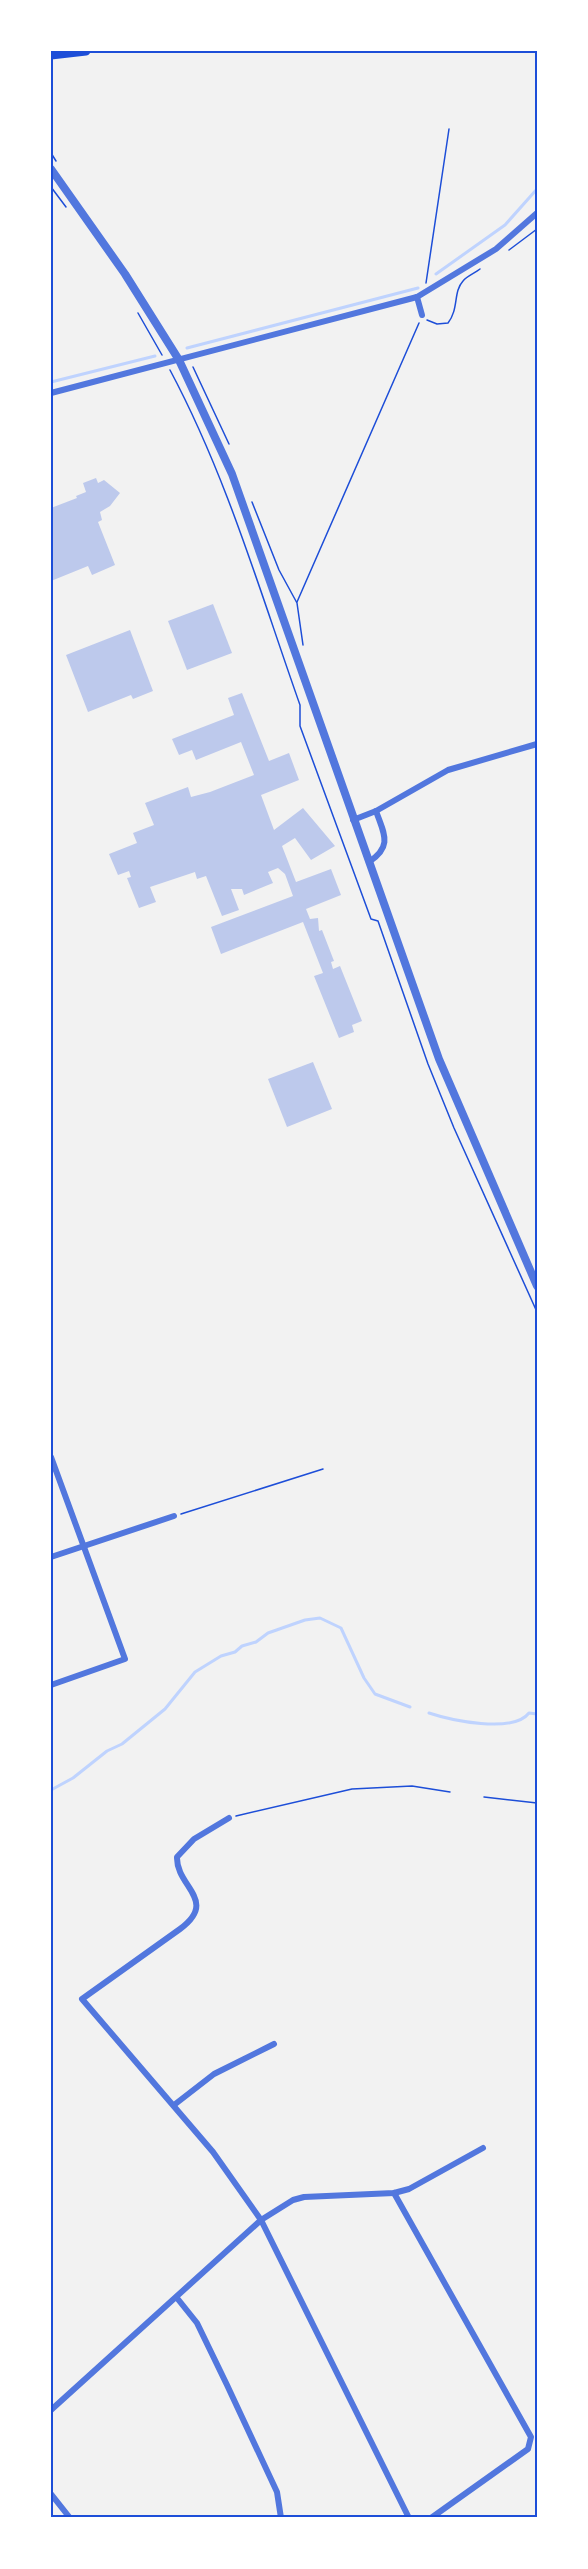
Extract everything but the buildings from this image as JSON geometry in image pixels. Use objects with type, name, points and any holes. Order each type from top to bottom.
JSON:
[{"type":"main road","points":[[51,55],[86,51]]},
{"type":"street","points":[[51,169],[125,274],[179,360],[232,474],[353,820],[440,1059],[537,1286]]},
{"type":"street","points":[[51,393],[417,297],[496,249],[537,213]]},
{"type":"street","points":[[417,297],[422,315]]},
{"type":"street","points":[[353,820],[376,811],[448,770],[537,744]]},
{"type":"street","points":[[369,862],[381,854],[385,843],[376,811]]},
{"type":"street","points":[[51,1457],[125,1659],[51,1685]]},
{"type":"street","points":[[51,1557],[174,1516]]},
{"type":"street","points":[[229,1818],[194,1839],[177,1857],[180,1873],[192,1888],[196,1899],[194,1915],[180,1929],[82,1999],[213,2152],[261,2220],[409,2518]]},
{"type":"street","points":[[174,2104],[214,2074],[274,2044]]},
{"type":"street","points":[[51,2410],[261,2220],[293,2200],[394,2193],[409,2189],[483,2148]]},
{"type":"street","points":[[394,2193],[531,2437],[528,2449],[431,2518]]},
{"type":"street","points":[[177,2298],[197,2323],[231,2394],[277,2492],[281,2518]]},
{"type":"street","points":[[51,2494],[70,2518]]},
{"type":"path","points":[[424,293],[449,129]]},
{"type":"path","points":[[51,187],[67,209]]},
{"type":"path","points":[[505,252],[537,229]]},
{"type":"path","points":[[297,603],[422,315],[428,321],[448,323],[457,305],[457,292],[462,281],[488,264]]},
{"type":"path","points":[[133,304],[167,363],[204,438],[239,526],[300,705],[300,726],[371,919],[378,921],[453,1128],[537,1312]]},
{"type":"path","points":[[174,1516],[323,1468]]},
{"type":"path","points":[[229,1818],[352,1789],[411,1786],[450,1792]]},
{"type":"path","points":[[484,1797],[537,1803]]},
{"type":"waterway","points":[[436,274],[505,225],[537,189]]},
{"type":"waterway","points":[[187,348],[418,288]]},
{"type":"waterway","points":[[51,382],[155,356]]},
{"type":"waterway","points":[[51,1790],[73,1778],[107,1751],[122,1744],[165,1709],[195,1672],[221,1656],[256,1642],[268,1633],[305,1620],[320,1618],[341,1628],[364,1678],[375,1694],[410,1707]]},
{"type":"waterway","points":[[429,1713],[481,1724],[510,1723],[529,1713],[537,1714]]}]
